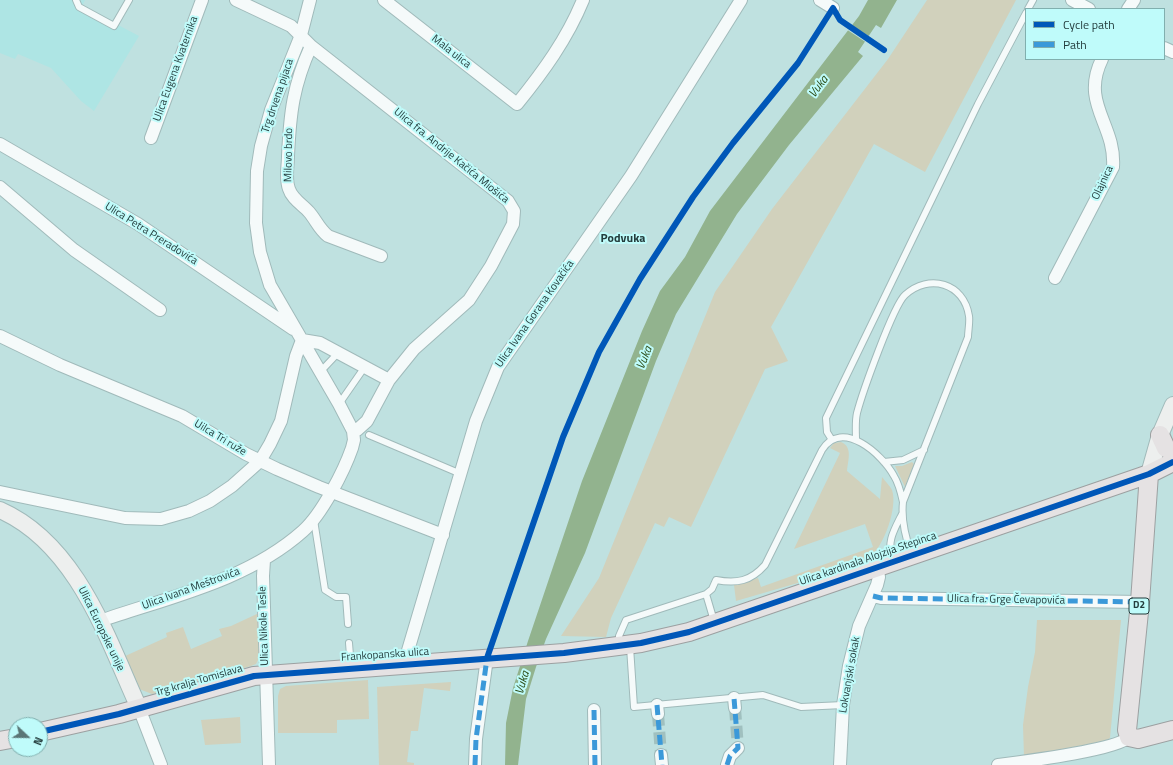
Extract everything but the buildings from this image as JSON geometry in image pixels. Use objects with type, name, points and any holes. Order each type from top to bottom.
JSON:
[{"type":"main road","points":[[1149,474],[1160,435],[1173,405]]},
{"type":"main road","points":[[1160,435],[1166,448],[1173,452]]},
{"type":"main road","name":"Ulica kardinala Alojzija Stepinca","points":[[505,657],[564,653],[624,646],[663,639],[1149,474],[1173,462]]},
{"type":"main road","name":"D2","points":[[1129,737],[1127,725],[1140,602],[1149,474]]},
{"type":"main road","name":"Ulica Europske unije","points":[[0,510],[22,522],[55,551],[81,588],[100,621],[139,708]]},
{"type":"main road","name":"Frankopanska ulica","points":[[266,674],[505,657]]},
{"type":"main road","name":"Trg kralja Tomislava","points":[[48,730],[139,708],[221,684],[266,674]]},
{"type":"main road","points":[[1129,737],[1138,739],[1173,730]]},
{"type":"street","name":"Ulica Eugena Kvaternika","points":[[151,138],[202,0]]},
{"type":"street","points":[[236,0],[291,26],[311,46]]},
{"type":"street","name":"Trg drvena pijaca","points":[[310,0],[301,35],[271,110],[257,171],[256,195],[259,245],[266,274],[276,295],[321,371],[353,431]]},
{"type":"street","name":"Mala ulica","points":[[384,0],[398,4],[517,104],[557,51],[573,25],[583,0]]},
{"type":"street","name":"Ulica Ivana Gorana Kovačića","points":[[404,664],[476,421],[498,367],[631,176],[741,0]]},
{"type":"street","points":[[820,0],[833,8]]},
{"type":"street","points":[[1072,0],[1087,8]]},
{"type":"street","name":"Milovo brdo","points":[[311,46],[303,64],[290,113],[288,188],[291,194],[310,213],[322,231],[328,236],[381,256]]},
{"type":"street","name":"Ulica fra. Andrije Kačića Miošića","points":[[311,46],[320,51],[508,201],[514,211],[513,224],[500,249],[469,300],[414,350],[389,380]]},
{"type":"street","name":"Olajnica","points":[[1055,278],[1113,166],[1114,154],[1111,140],[1099,113],[1094,95],[1094,82],[1102,60]]},
{"type":"street","name":"Ulica Petra Preradovića","points":[[0,144],[138,224],[263,308],[300,336]]},
{"type":"street","points":[[0,187],[74,250],[160,310]]},
{"type":"street","points":[[263,308],[271,303],[276,295]]},
{"type":"street","name":"Uilca Tri ruže","points":[[0,336],[60,365],[182,416],[260,461],[443,535]]},
{"type":"street","points":[[0,492],[125,518],[161,519],[188,511],[210,501],[232,486],[260,461],[270,444],[281,421],[300,336],[320,343],[364,368],[389,380],[367,421],[357,430],[353,431]]},
{"type":"street","name":"Ulica Ivana Meštrovića","points":[[100,621],[228,577],[264,560],[304,530],[314,519],[331,491],[348,458],[354,440],[353,431]]},
{"type":"street","name":"Ulica Nikole Tesle","points":[[264,560],[262,576],[269,765]]},
{"type":"street","name":"Lokvanjski sokak","points":[[840,765],[843,705],[852,650],[859,626],[873,596],[885,564]]},
{"type":"street","name":"Ulica fra. Grge Čevapovića","points":[[873,596],[889,598],[1140,602]]},
{"type":"street","points":[[475,765],[476,739],[487,658]]},
{"type":"street","points":[[139,708],[161,765]]},
{"type":"street","points":[[594,710],[595,765]]},
{"type":"street","points":[[998,765],[1076,753],[1119,744],[1129,737]]},
{"type":"street","points":[[727,765],[730,756],[738,748]]},
{"type":"lane","points":[[76,0],[79,7],[114,26],[129,0]]},
{"type":"lane","points":[[832,440],[827,432],[826,418],[975,111],[1025,15]]},
{"type":"lane","points":[[856,440],[857,415],[861,399],[894,313],[904,296],[919,286],[934,282],[947,286],[958,292],[965,304],[969,317],[968,337],[903,502]]},
{"type":"lane","points":[[321,371],[338,353]]},
{"type":"lane","points":[[339,404],[364,368]]},
{"type":"lane","points":[[369,435],[461,474]]},
{"type":"lane","points":[[843,705],[801,707],[763,695],[734,703],[657,710],[634,707],[624,646],[619,636],[626,620],[706,594],[712,589],[716,580],[732,583],[749,578],[758,573],[765,565],[822,450],[832,440],[846,437],[856,440],[884,462],[894,476],[901,490],[905,534],[912,555]]},
{"type":"lane","points":[[884,462],[902,460],[924,450]]},
{"type":"lane","points":[[885,564],[890,539],[902,514]]},
{"type":"lane","points":[[314,519],[325,590],[336,597],[346,597],[348,624]]},
{"type":"lane","points":[[706,594],[714,622]]},
{"type":"lane","points":[[349,643],[351,668]]},
{"type":"shaded area","points":[[0,0],[85,0],[82,6],[139,36],[94,111],[81,101],[51,68],[18,54],[15,59],[0,53]]},
{"type":"shaded area","points":[[927,0],[1016,0],[925,172],[874,144],[771,327],[788,361],[765,369],[691,527],[669,517],[664,527],[655,523],[611,618],[606,637],[561,636],[599,578],[715,292],[772,209],[888,59]]},
{"type":"shaded area","points":[[841,442],[847,447],[849,454],[847,471],[880,499],[882,477],[892,490],[893,506],[891,516],[885,535],[875,552],[865,561],[856,566],[736,601],[734,585],[758,578],[761,587],[873,547],[865,524],[794,549],[840,453],[830,448],[834,443]]},
{"type":"shaded area","points":[[912,462],[914,464],[905,487],[895,466],[902,466]]},
{"type":"shaded area","points":[[259,613],[259,658],[256,664],[251,666],[152,694],[139,689],[123,657],[167,637],[166,633],[183,627],[191,649],[222,636],[219,629],[231,626]]},
{"type":"shaded area","points":[[1037,620],[1121,620],[1110,738],[1105,741],[1024,757],[1023,725],[1028,687],[1035,652]]},
{"type":"shaded area","points":[[368,680],[369,719],[337,720],[337,733],[278,733],[278,696],[280,689],[286,686]]},
{"type":"shaded area","points":[[451,682],[450,691],[424,688],[418,731],[411,731],[407,762],[414,763],[414,765],[379,765],[377,687]]},
{"type":"shaded area","points":[[240,717],[241,743],[205,745],[201,720]]},
{"type":"water","name":"Vuka","points":[[868,0],[897,0],[881,28],[876,25],[858,52],[863,56],[789,145],[737,214],[676,314],[656,361],[585,553],[546,639],[536,667],[526,699],[518,765],[505,765],[506,723],[513,688],[528,641],[582,481],[642,331],[660,291],[685,257],[710,211],[859,16]]},
{"type":"pier","points":[[850,24],[870,37],[867,43],[846,29]]},
{"type":"tunnel","points":[[735,708],[738,748]]},
{"type":"tunnel","points":[[658,714],[661,755]]},
{"type":"marked path","points":[[873,596],[881,598],[1140,602]]},
{"type":"marked path","points":[[475,765],[476,739],[487,658]]},
{"type":"marked path","points":[[727,765],[730,756],[738,748],[734,698]]},
{"type":"marked path","points":[[657,705],[662,765]]},
{"type":"marked path","points":[[594,710],[595,765]]},
{"type":"cycle path","points":[[487,658],[563,437],[599,352],[640,279],[693,197],[733,143],[798,63],[833,8],[840,20],[884,50]]},
{"type":"cycle path","points":[[48,730],[119,714],[254,676],[564,653],[641,643],[689,632],[1149,474],[1173,462]]},
{"type":"district","name":"Podvuka","points":[[623,239]]}]
